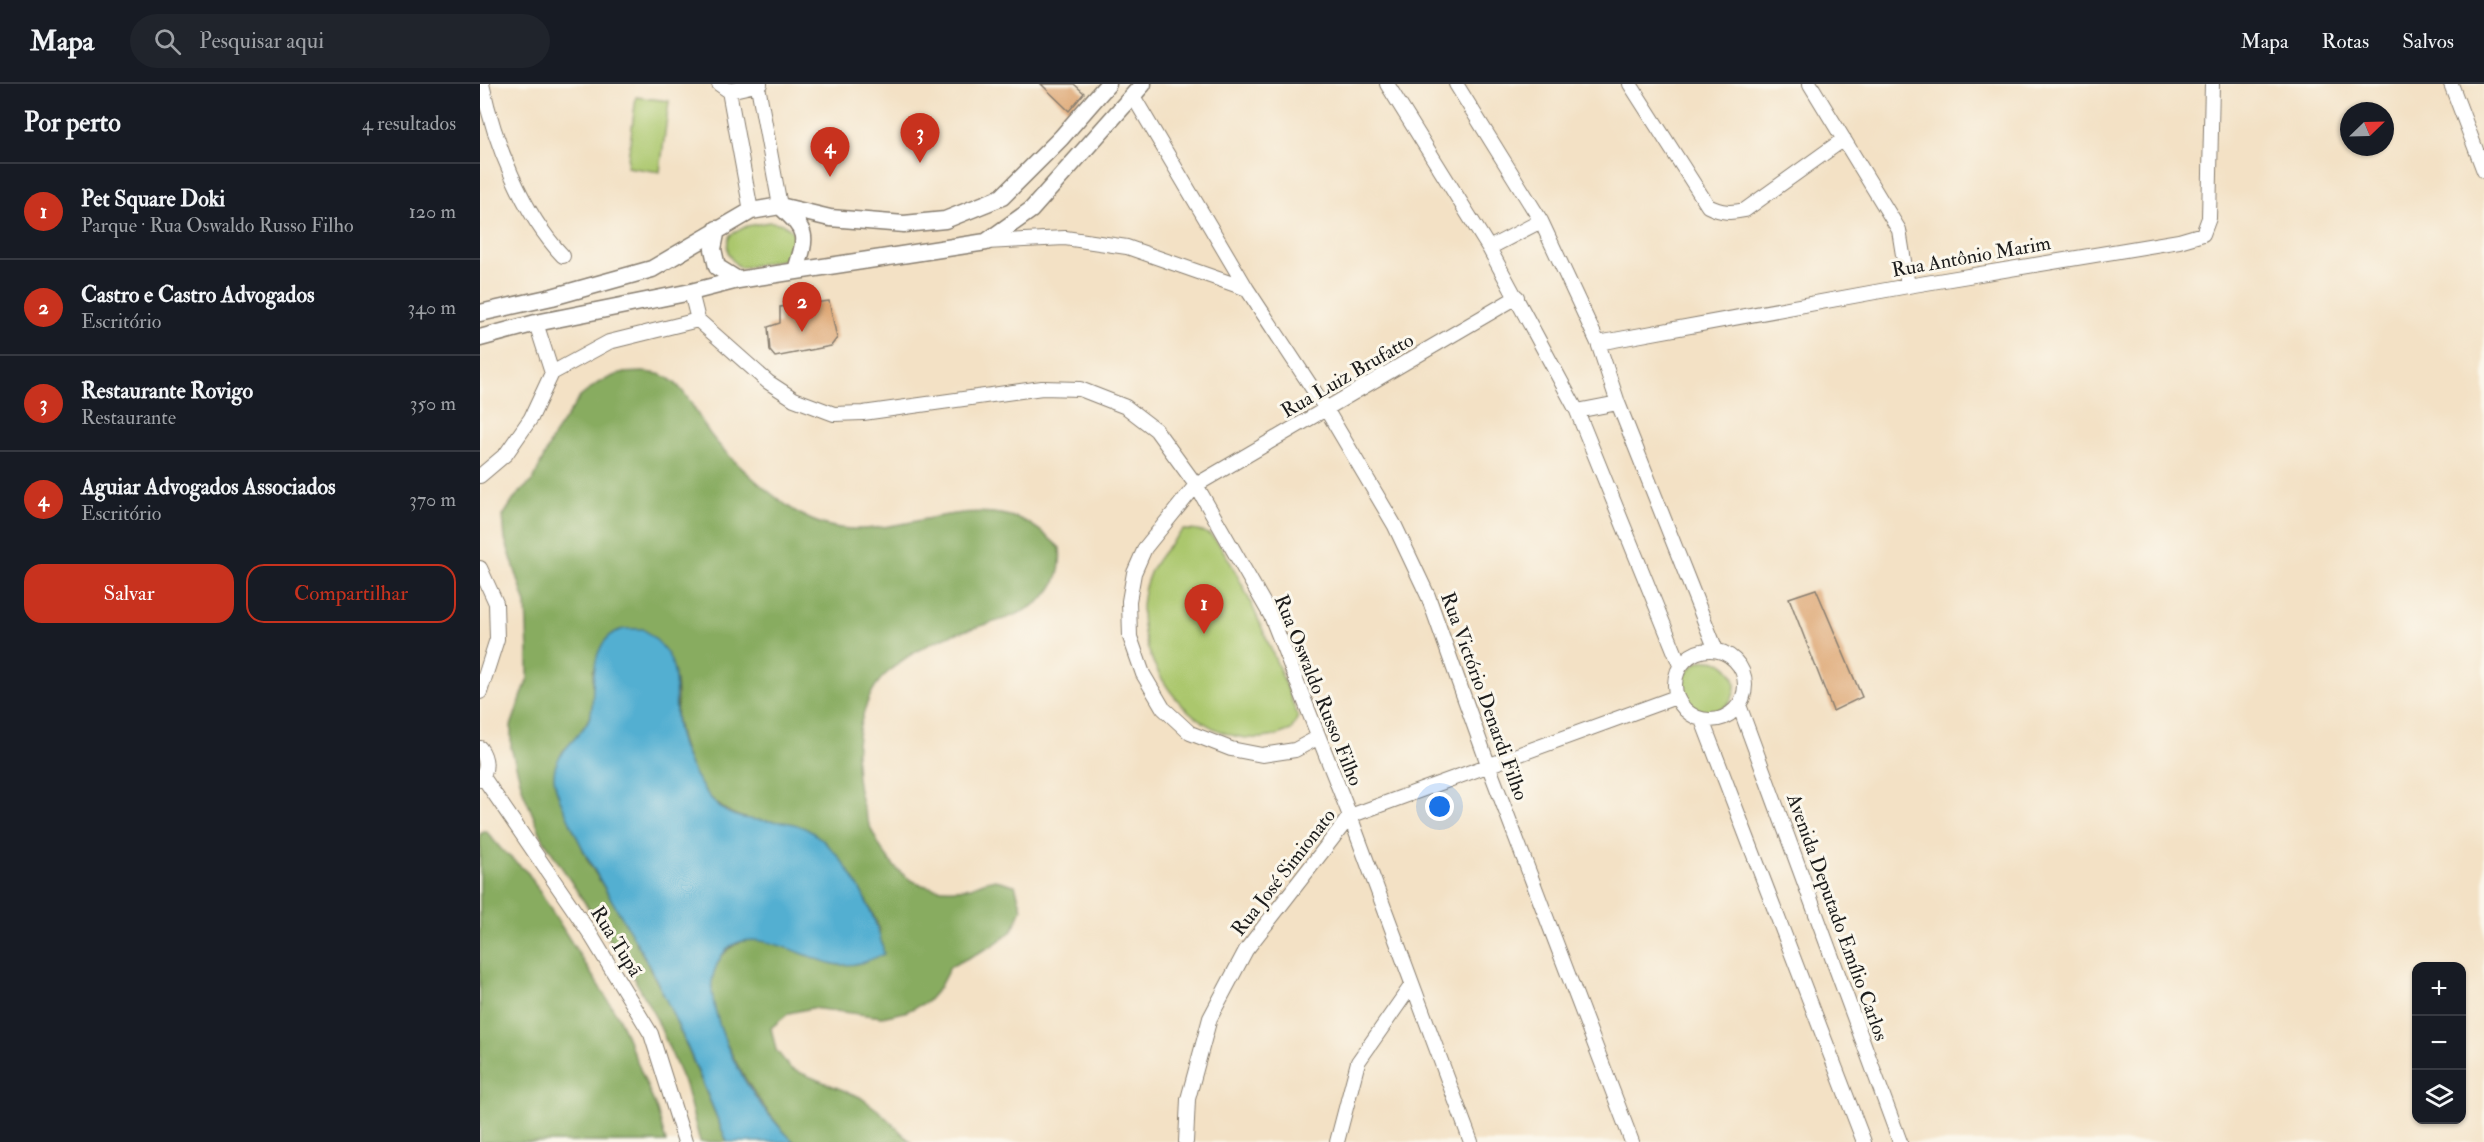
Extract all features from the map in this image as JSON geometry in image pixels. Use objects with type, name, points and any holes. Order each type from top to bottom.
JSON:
[{"type":"street","points":[[482,84],[486,102],[512,173],[536,221],[549,241],[563,256]]},
{"type":"street","points":[[480,313],[635,275],[672,259],[717,229],[751,211],[780,206],[830,218],[904,224],[945,220],[1002,197],[1061,138],[1108,84]]},
{"type":"street","points":[[1387,84],[1490,248],[1577,411],[1680,665]]},
{"type":"street","points":[[1456,84],[1541,220],[1598,343],[1618,403],[1716,650]]},
{"type":"street","points":[[1630,84],[1708,206],[1731,213],[1745,210],[1844,139]]},
{"type":"street","points":[[1810,84],[1899,230],[1908,286]]},
{"type":"street","name":"Rua Antônio Marim","points":[[1598,343],[1908,286],[2179,241],[2203,234],[2209,218],[2212,84]]},
{"type":"street","points":[[2451,84],[2484,171]]},
{"type":"street","points":[[751,211],[724,87],[759,85],[780,206],[801,226],[804,244],[796,270]]},
{"type":"street","points":[[986,242],[1031,210],[1138,90]]},
{"type":"street","name":"Rua Victório Denardi Filho","points":[[1138,90],[1247,289],[1326,409],[1395,526],[1428,596],[1632,1142]]},
{"type":"street","points":[[1490,248],[1541,220]]},
{"type":"street","points":[[717,229],[713,249],[717,267],[738,280]]},
{"type":"street","points":[[480,338],[536,323],[691,292],[738,280],[986,242],[1065,238],[1127,248],[1247,289]]},
{"type":"street","points":[[480,476],[506,454],[531,418],[552,373],[609,342],[698,320],[691,292]]},
{"type":"street","name":"Rua Luiz Brufatto","points":[[1196,485],[1517,297]]},
{"type":"street","name":"Rua Oswaldo Russo Filho","points":[[698,320],[768,382],[794,399],[834,414],[863,413],[1042,388],[1080,389],[1126,407],[1156,430],[1196,485],[1271,616],[1317,738],[1350,816],[1411,986],[1471,1142]]},
{"type":"street","points":[[536,323],[552,373]]},
{"type":"street","points":[[1577,411],[1618,403]]},
{"type":"street","points":[[1196,485],[1145,548],[1134,573],[1129,601],[1130,637],[1143,674],[1163,708],[1190,734],[1231,749],[1262,755],[1295,750],[1317,738]]},
{"type":"street","points":[[480,568],[496,603],[497,639],[480,692]]},
{"type":"street","points":[[1716,650],[1731,657],[1743,672],[1745,690],[1739,705],[1723,718],[1702,720],[1686,712],[1676,697],[1675,681],[1680,665],[1696,652],[1716,650]]},
{"type":"street","name":"Rua José Simionato","points":[[1186,1142],[1188,1099],[1210,1018],[1246,950],[1350,816],[1490,767],[1676,697]]},
{"type":"street","name":"Avenida Deputado Emílio Carlos","points":[[1739,705],[1900,1142]]},
{"type":"street","points":[[1702,720],[1864,1142]]},
{"type":"street","points":[[480,748],[486,761],[482,778]]},
{"type":"street","name":"Rua Tupã","points":[[482,778],[589,932],[651,1034],[685,1142]]},
{"type":"street","points":[[1337,1142],[1358,1062],[1411,986]]},
{"type":"green space","points":[[636,97],[669,101],[660,172],[627,167]]},
{"type":"green space","points":[[769,222],[785,225],[794,234],[796,239],[792,252],[786,259],[741,268],[729,254],[730,235],[747,226]]},
{"type":"green space","points":[[643,372],[661,375],[673,382],[685,395],[710,434],[740,467],[791,508],[828,526],[855,529],[882,527],[965,513],[993,513],[1026,522],[1060,548],[1059,570],[1052,588],[1040,601],[1006,618],[932,643],[907,657],[881,679],[869,698],[862,719],[856,752],[861,800],[873,834],[890,862],[906,877],[931,887],[965,888],[992,880],[1015,885],[1022,909],[1012,931],[992,946],[950,967],[939,988],[927,1002],[905,1012],[882,1017],[812,1008],[789,1013],[771,1028],[776,1050],[791,1069],[860,1097],[879,1111],[911,1142],[794,1142],[766,1109],[737,1063],[715,1014],[711,992],[713,971],[727,951],[743,941],[759,940],[782,945],[839,965],[880,930],[856,883],[822,844],[789,824],[759,821],[732,813],[717,804],[703,789],[690,765],[681,739],[676,718],[675,673],[669,657],[658,642],[643,629],[593,670],[590,716],[581,732],[562,752],[560,798],[589,863],[627,925],[671,1009],[727,1142],[700,1142],[685,1085],[657,1020],[634,978],[543,839],[524,794],[511,748],[511,726],[528,678],[526,604],[505,539],[503,516],[516,496],[533,480],[554,435],[580,397],[598,383],[620,373]]},
{"type":"green space","points":[[1183,530],[1200,531],[1210,535],[1232,566],[1283,677],[1298,717],[1291,730],[1270,737],[1241,737],[1213,728],[1189,712],[1169,689],[1154,663],[1144,635],[1142,606],[1148,578],[1158,559]]},
{"type":"green space","points":[[1704,660],[1714,660],[1728,667],[1735,686],[1728,705],[1714,712],[1704,712],[1694,708],[1687,701],[1683,691],[1683,681],[1687,671],[1694,664]]},
{"type":"green space","points":[[486,831],[501,849],[528,873],[619,1018],[657,1110],[666,1142],[480,1142],[480,834]]},
{"type":"water","points":[[643,629],[656,639],[670,659],[675,678],[676,717],[680,740],[689,764],[702,786],[716,804],[732,815],[751,820],[790,823],[807,829],[824,841],[839,857],[864,896],[880,936],[884,954],[852,965],[827,962],[761,941],[745,941],[732,945],[721,957],[715,970],[712,982],[713,1001],[727,1046],[756,1098],[794,1142],[727,1142],[661,988],[576,835],[554,781],[560,757],[590,717],[596,663],[603,643],[610,635],[620,630]]},
{"type":"building","points":[[1041,84],[1074,84],[1084,93],[1069,111]]},
{"type":"building","points":[[829,301],[837,338],[831,346],[775,357],[770,351],[768,327],[780,323],[780,307]]},
{"type":"building","points":[[1816,589],[1862,697],[1833,711],[1789,598]]},
{"type":"place","name":"Restaurante Rovigo","points":[[920,163]]},
{"type":"place","name":"Aguiar Advogados Associados","points":[[830,177]]},
{"type":"place","name":"Castro e Castro Advogados","points":[[802,332]]},
{"type":"place","name":"Pet Square Doki","points":[[1204,634]]}]
